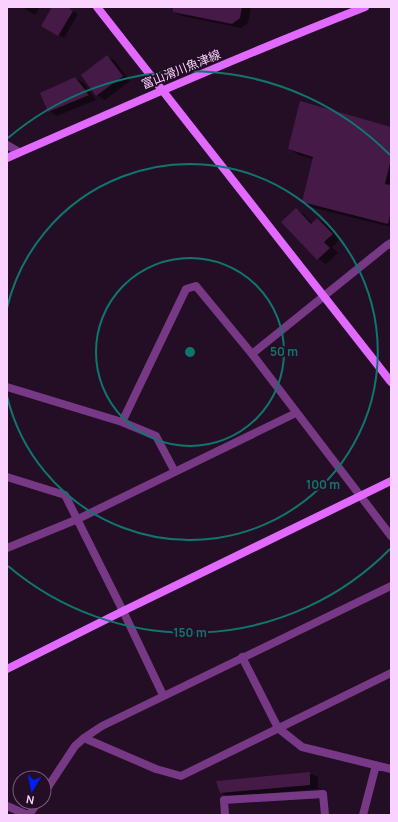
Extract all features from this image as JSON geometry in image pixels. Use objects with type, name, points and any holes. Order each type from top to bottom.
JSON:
[{"type":"street","points":[[97,7],[185,117],[391,382]]},
{"type":"street","name":"富山滑川魚津線","points":[[7,158],[162,90],[318,25],[366,7]]},
{"type":"street","points":[[7,145],[19,152]]},
{"type":"street","points":[[252,354],[391,243]]},
{"type":"street","points":[[122,422],[186,289],[196,286],[252,354],[391,536]]},
{"type":"street","points":[[7,387],[122,422],[156,436],[175,472]]},
{"type":"street","points":[[7,548],[78,519],[296,413]]},
{"type":"street","points":[[7,477],[66,495],[163,695]]},
{"type":"street","points":[[7,669],[391,481]]},
{"type":"street","points":[[52,781],[75,746],[102,726],[163,695],[391,586]]},
{"type":"street","points":[[242,658],[278,728],[302,747],[391,769]]},
{"type":"street","points":[[84,738],[156,769],[182,776],[391,674]]},
{"type":"street","points":[[363,815],[376,765]]},
{"type":"street","points":[[225,815],[224,800],[323,794],[325,815]]},
{"type":"street","points":[[7,806],[28,815]]},
{"type":"building","points":[[52,7],[67,7],[73,11],[58,36],[41,26]]},
{"type":"building","points":[[173,7],[242,7],[240,18],[232,24],[173,12]]},
{"type":"building","points":[[107,55],[123,76],[96,96],[81,75]]},
{"type":"building","points":[[75,77],[89,95],[48,112],[40,93]]},
{"type":"building","points":[[300,101],[391,127],[391,159],[385,184],[391,185],[391,212],[388,224],[302,202],[313,157],[288,149]]},
{"type":"building","points":[[296,208],[311,224],[317,218],[333,234],[324,242],[330,248],[317,260],[281,222]]},
{"type":"building","points":[[310,772],[310,785],[220,793],[216,781]]}]
